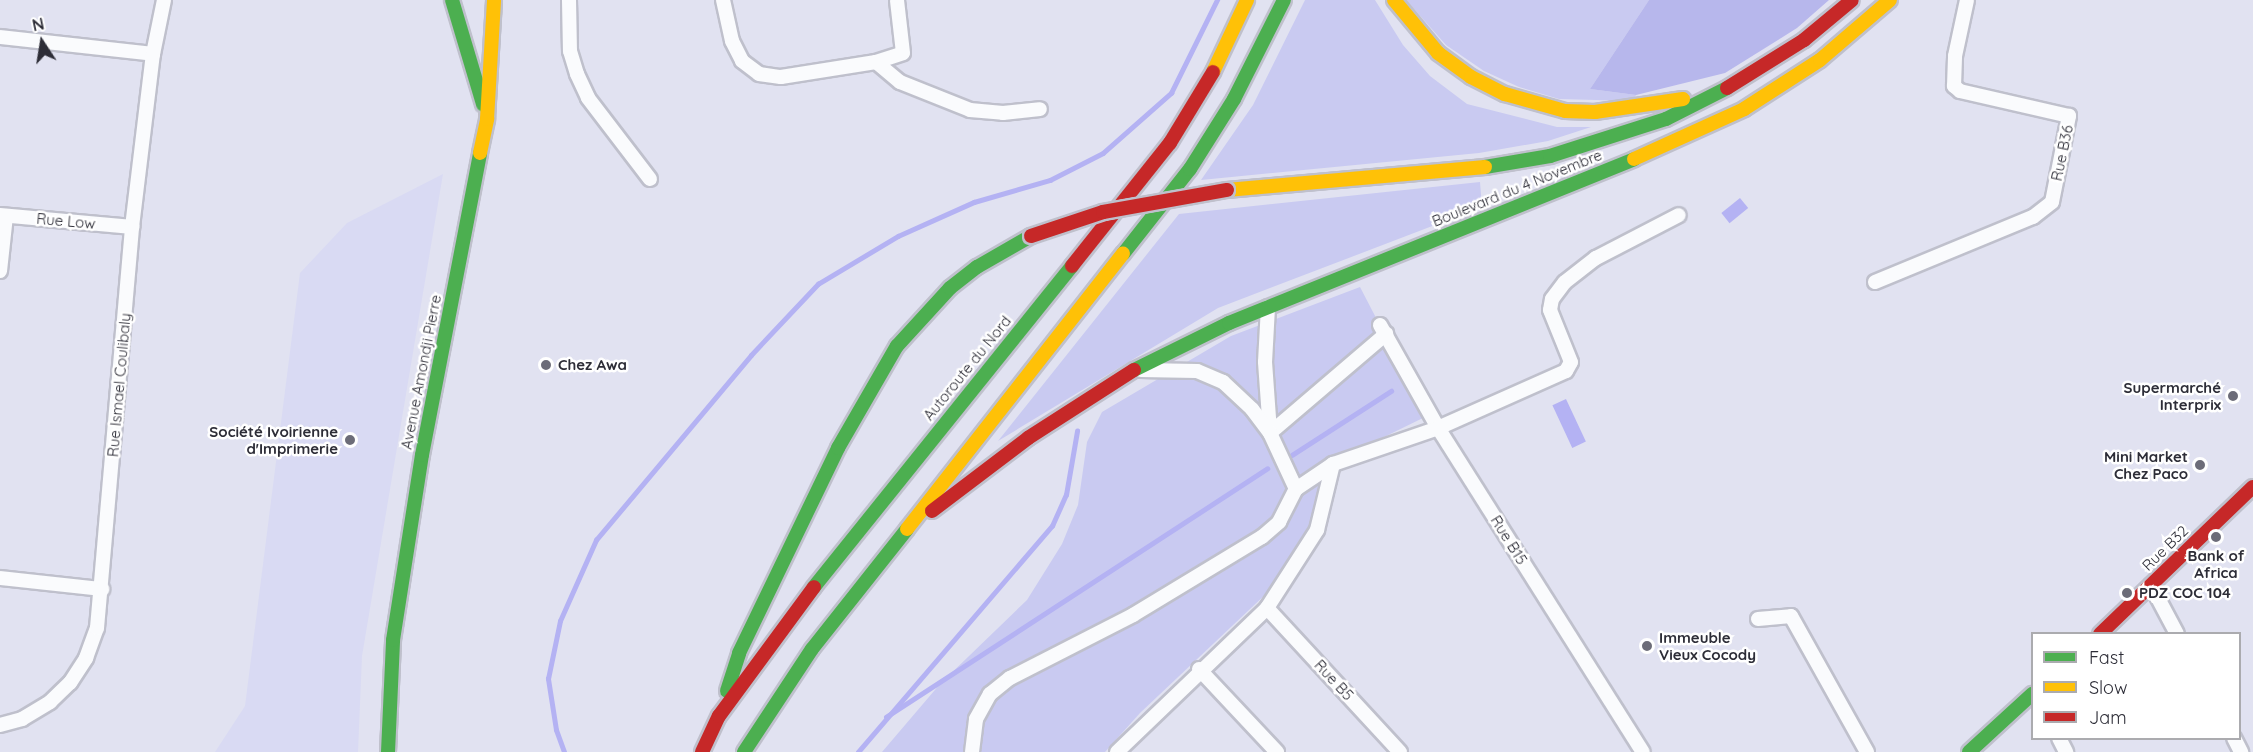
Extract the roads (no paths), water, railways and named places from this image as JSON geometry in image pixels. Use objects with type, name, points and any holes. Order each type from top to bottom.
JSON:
[{"type":"main road","points":[[452,0],[487,119]]},
{"type":"main road","name":"Avenue Amondji Pierre","points":[[388,752],[393,640],[422,455],[487,119],[494,0]]},
{"type":"main road","name":"Autoroute du Nord","points":[[702,752],[719,716],[786,622],[879,503],[1119,210],[1170,143],[1208,82],[1247,0]]},
{"type":"main road","points":[[744,752],[812,649],[1190,169],[1234,99],[1284,0]]},
{"type":"main road","points":[[1394,0],[1438,53],[1470,77],[1536,104],[1595,112],[1645,107],[1727,88]]},
{"type":"main road","points":[[719,716],[739,653],[838,448],[897,346],[950,288],[976,267],[1031,236],[1103,212],[1227,190],[1482,168],[1550,156],[1666,119],[1727,88],[1804,40],[1852,0]]},
{"type":"main road","name":"Boulevard du 4 Novembre","points":[[897,540],[1028,438],[1134,370],[1268,307],[1675,142],[1744,109],[1820,60],[1890,0]]},
{"type":"main road","name":"Rue B32","points":[[2101,632],[2253,487]]},
{"type":"main road","points":[[1969,752],[2031,694]]},
{"type":"street","name":"Rue Ismael Coulibaly","points":[[0,725],[22,719],[50,702],[70,683],[86,658],[98,628],[132,227],[153,54],[164,0]]},
{"type":"street","points":[[569,0],[570,51],[576,74],[588,98],[650,179]]},
{"type":"street","points":[[723,0],[732,41],[742,61],[759,74],[781,77],[876,62],[903,53],[897,0]]},
{"type":"street","name":"Rue B36","points":[[1875,282],[2033,218],[2052,202],[2069,116],[1960,91],[1954,86],[1954,56],[1967,0]]},
{"type":"street","points":[[0,37],[153,54]]},
{"type":"street","points":[[876,62],[900,82],[970,110],[1003,113],[1040,109]]},
{"type":"street","points":[[972,752],[976,719],[990,694],[1010,678],[1133,615],[1262,537],[1279,522],[1296,489],[1333,464],[1438,428],[1570,367],[1550,310],[1552,299],[1565,282],[1596,258],[1679,215]]},
{"type":"street","points":[[0,271],[3,216]]},
{"type":"street","name":"Rue Low","points":[[3,216],[132,227]]},
{"type":"street","points":[[1268,307],[1264,362],[1270,433]]},
{"type":"street","name":"Rue B15","points":[[1270,433],[1383,329],[1438,428],[1643,752]]},
{"type":"street","points":[[1134,370],[1197,371],[1222,382],[1252,409],[1270,433],[1296,489]]},
{"type":"street","points":[[1117,752],[1199,669],[1267,608],[1317,530],[1333,464]]},
{"type":"street","points":[[0,578],[102,589]]},
{"type":"street","points":[[2151,585],[2176,632]]},
{"type":"street","name":"Rue B5","points":[[1267,608],[1400,752]]},
{"type":"street","points":[[1758,619],[1791,616],[1867,752]]},
{"type":"street","points":[[1199,669],[1278,752]]},
{"type":"waterway","points":[[564,752],[556,730],[548,679],[560,621],[596,540],[751,355],[818,284],[898,236],[974,202],[1050,180],[1103,153],[1171,93],[1217,0]]},
{"type":"waterway","points":[[1292,455],[1391,391]]},
{"type":"waterway","points":[[858,752],[1052,526],[1066,495],[1077,431]]},
{"type":"waterway","points":[[886,717],[1267,469]]},
{"type":"place","name":"Chez Awa","points":[[546,365]]},
{"type":"place","name":"Supermarché Interprix","points":[[2233,396]]},
{"type":"place","name":"Société Ivoirienne d'Imprimerie","points":[[350,440]]},
{"type":"place","name":"Mini Market Chez Paco","points":[[2200,465]]},
{"type":"place","name":"Bank of Africa","points":[[2216,537]]},
{"type":"place","name":"PDZ COC 104","points":[[2127,593]]},
{"type":"place","name":"Immeuble Vieux Cocody","points":[[1647,646]]}]
